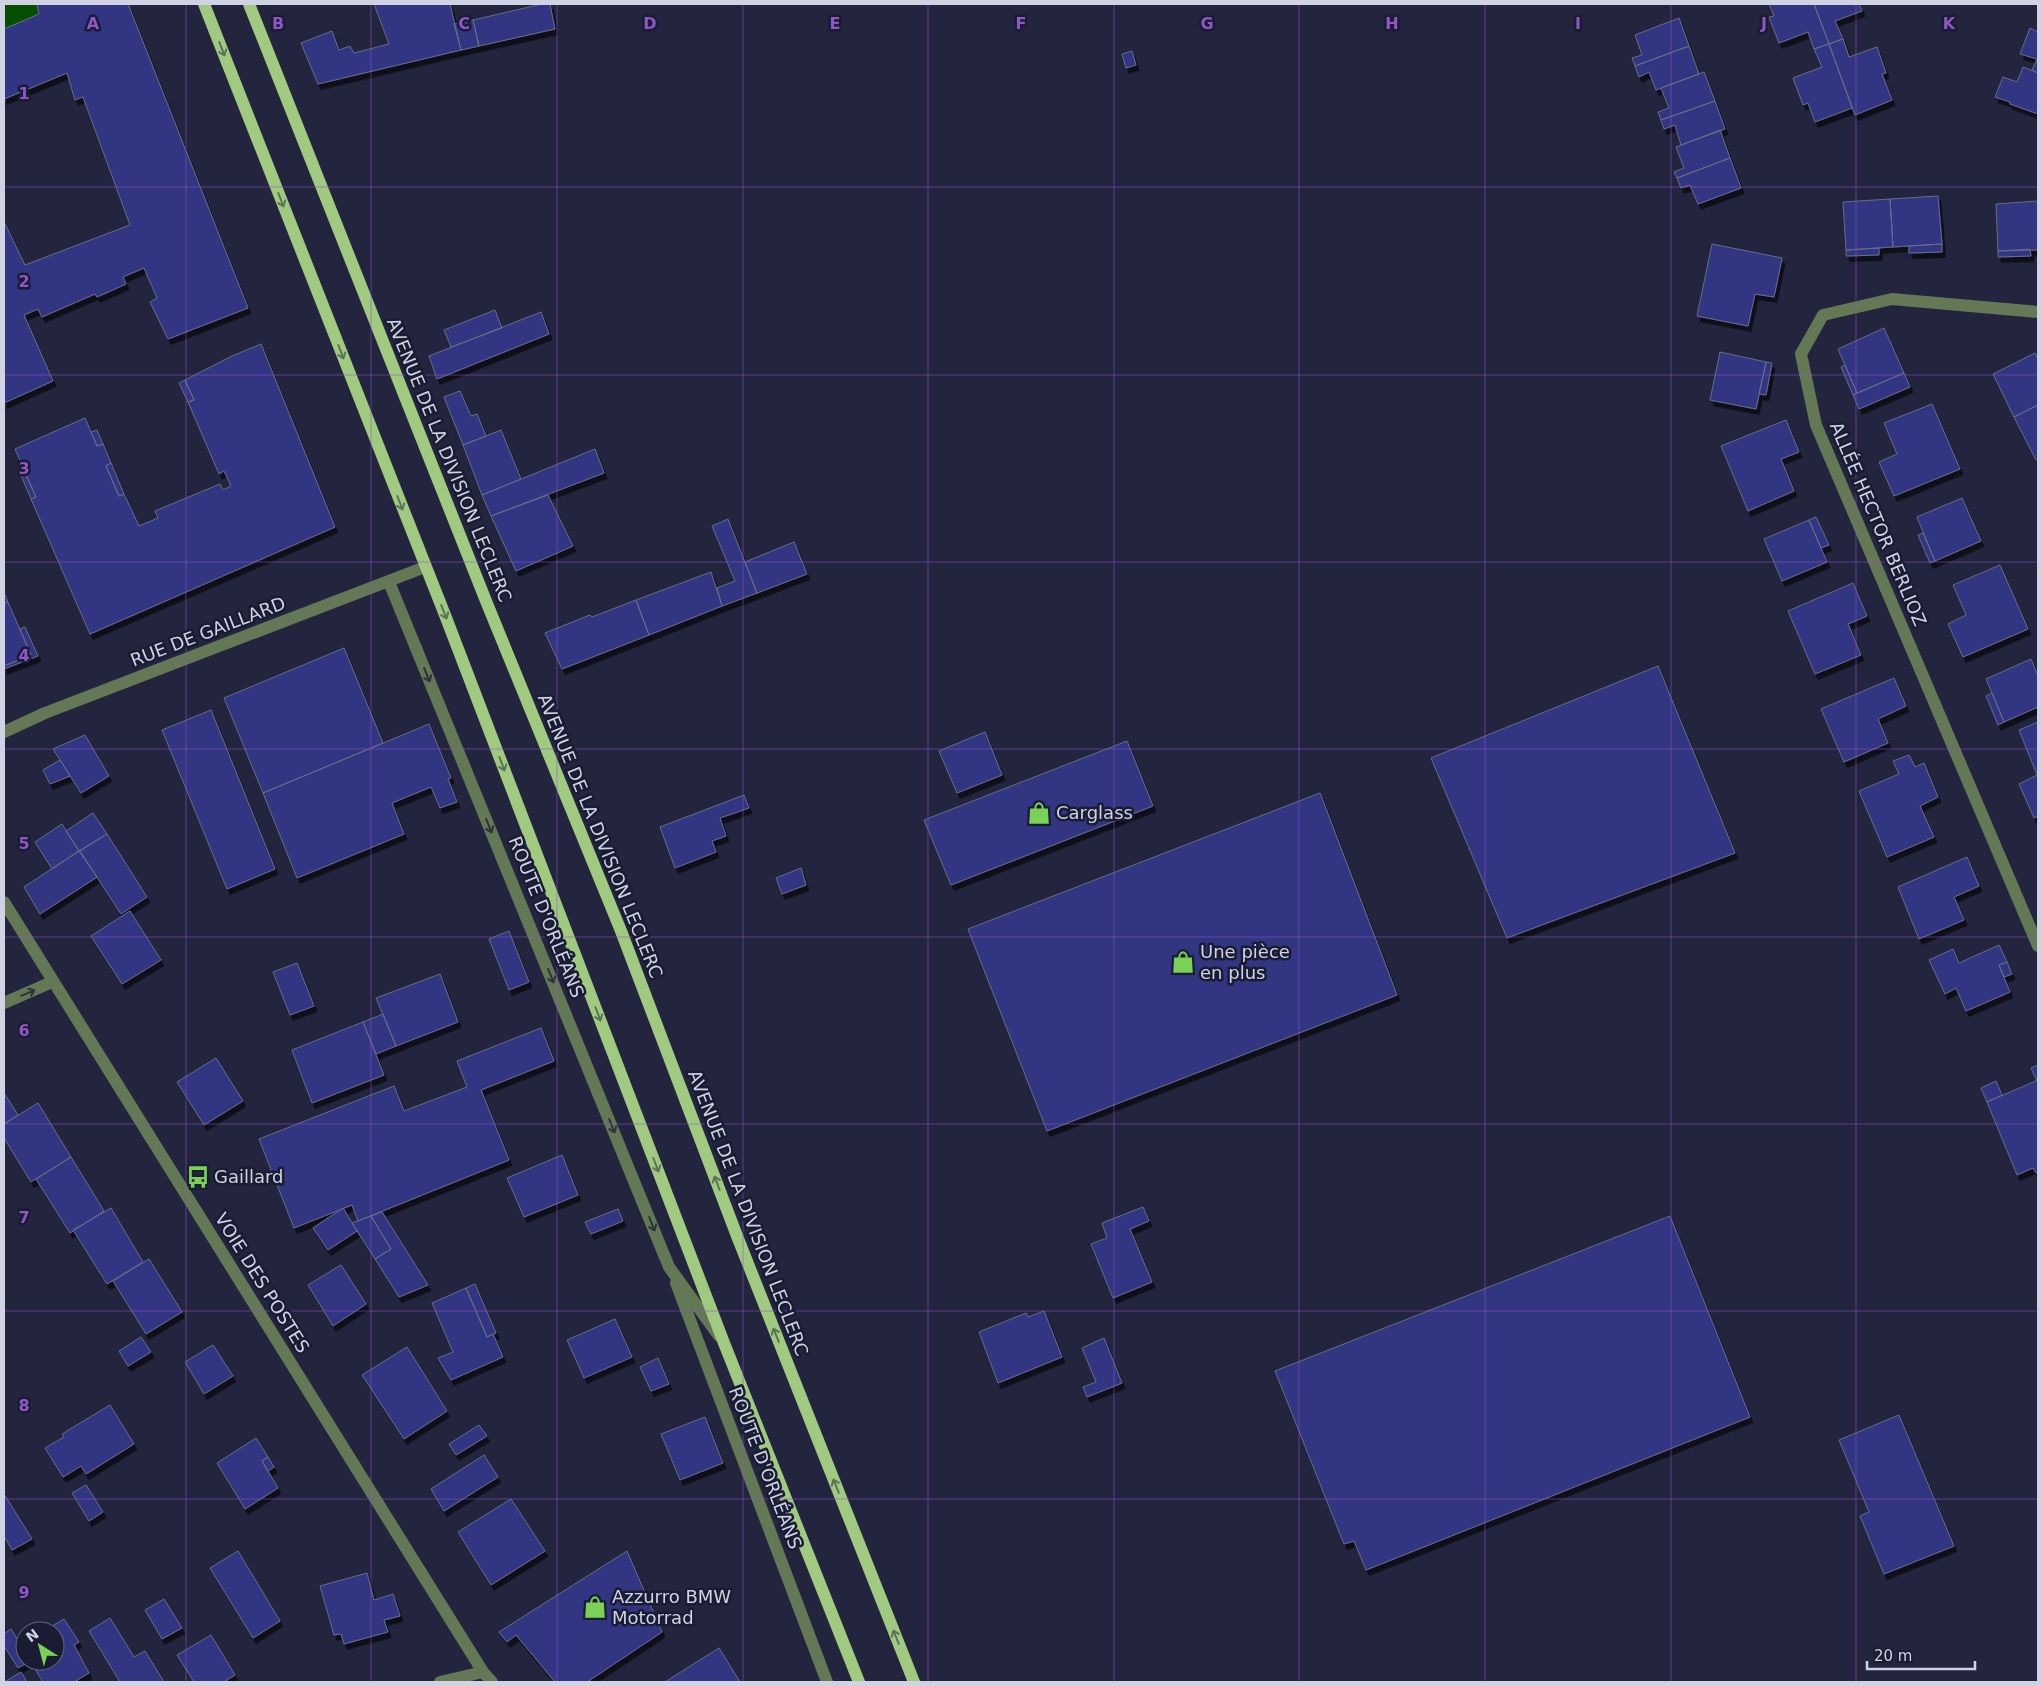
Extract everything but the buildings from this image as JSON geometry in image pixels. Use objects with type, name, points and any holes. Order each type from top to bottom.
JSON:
[{"type":"main road","points":[[204,4],[425,567],[724,1343],[860,1682]]},
{"type":"main road","name":"AVENUE DE LA DIVISION LECLERC","points":[[249,4],[479,582],[621,931],[741,1245],[914,1682]]},
{"type":"street","name":"ALLÉE HECTOR BERLIOZ","points":[[2038,312],[1892,299],[1823,315],[1800,354],[1816,425],[2038,946]]},
{"type":"street","name":"RUE DE GAILLARD","points":[[4,732],[45,713],[425,567]]},
{"type":"street","name":"ROUTE D'ORLÉANS","points":[[389,582],[669,1267],[827,1682]]},
{"type":"street","name":"VOIE DES POSTES","points":[[4,902],[483,1672],[492,1682]]},
{"type":"street","points":[[4,1003],[52,982]]},
{"type":"street","name":"ROUTE D'ORLÉANS","points":[[669,1267],[724,1343]]},
{"type":"street","points":[[440,1682],[483,1672]]},
{"type":"green space","points":[[4,4],[40,4],[37,6],[39,14],[4,29]]},
{"type":"place","name":"Carglass","points":[[1039,813]]},
{"type":"place","name":"Une pièce en plus","points":[[1183,962]]},
{"type":"place","name":"Gaillard","points":[[198,1177]]},
{"type":"place","name":"Azzurro BMW Motorrad","points":[[595,1607]]}]
